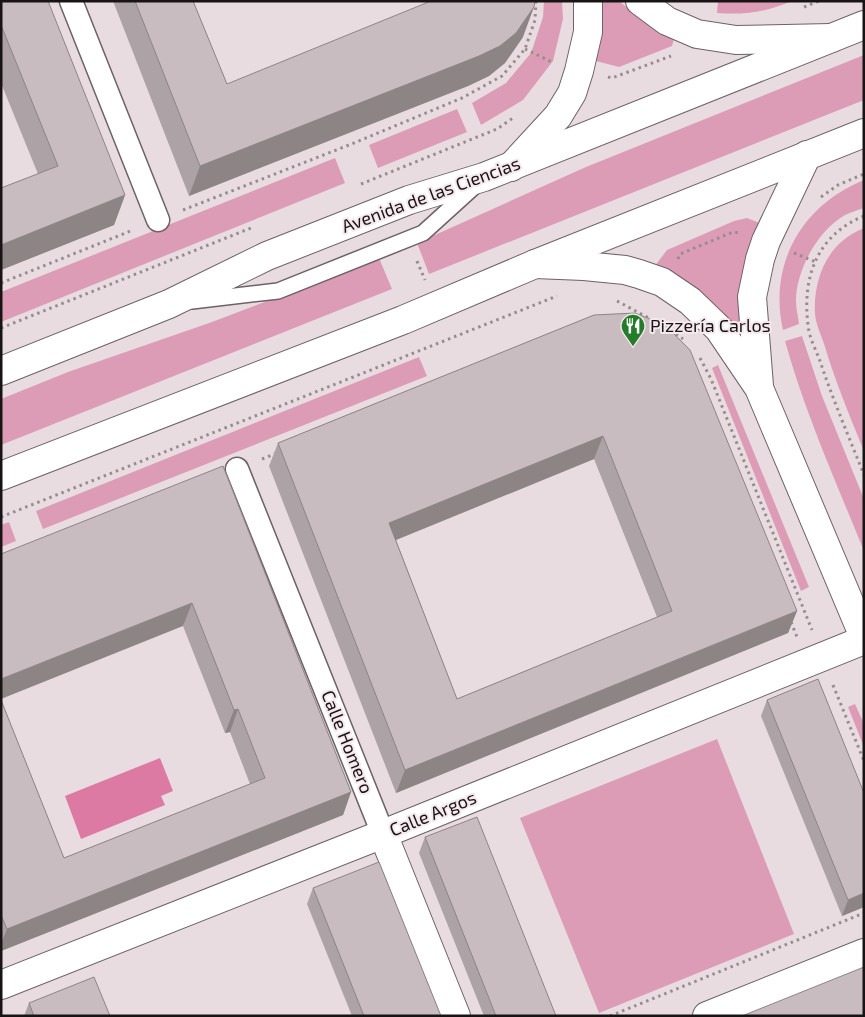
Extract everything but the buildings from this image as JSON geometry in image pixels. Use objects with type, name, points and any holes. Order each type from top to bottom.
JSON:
[{"type":"street","points":[[71,1],[158,220]]},
{"type":"street","points":[[511,167],[558,116],[572,93],[588,32],[588,1]]},
{"type":"street","points":[[640,1],[667,21],[697,34],[736,40],[832,38]]},
{"type":"street","name":"Avenida de las Ciencias","points":[[1,371],[168,304],[294,245],[408,200],[511,167],[864,25]]},
{"type":"street","points":[[1,476],[394,323],[535,264],[864,133]]},
{"type":"street","points":[[759,388],[752,297],[766,241],[807,155]]},
{"type":"street","points":[[535,264],[625,270],[651,278],[690,301],[719,329],[759,388],[864,638]]},
{"type":"street","name":"Calle Homero","points":[[237,469],[456,1016]]},
{"type":"street","name":"Calle Argos","points":[[1,986],[383,834],[864,638]]},
{"type":"street","points":[[707,1016],[864,953]]},
{"type":"lane","points":[[168,304],[278,291],[423,233],[484,177]]},
{"type":"path","points":[[1,283],[349,145],[462,98],[502,76],[525,49],[535,20],[536,1]]},
{"type":"path","points":[[525,49],[569,69],[612,78],[687,50],[697,34]]},
{"type":"path","points":[[356,186],[498,129],[521,112]]},
{"type":"path","points":[[819,198],[838,185],[864,174]]},
{"type":"path","points":[[864,216],[847,223],[822,246],[807,281],[808,326],[829,389],[864,475]]},
{"type":"path","points":[[1,328],[257,226]]},
{"type":"path","points":[[620,302],[680,254],[732,232],[766,241],[816,262]]},
{"type":"path","points":[[640,323],[655,292],[651,278]]},
{"type":"path","points":[[1,517],[560,295]]},
{"type":"path","points":[[614,300],[662,325],[686,342]]},
{"type":"path","points":[[697,352],[711,379],[815,638]]},
{"type":"path","points":[[237,469],[282,451]]},
{"type":"path","points":[[790,618],[800,644]]},
{"type":"path","points":[[832,683],[864,761]]},
{"type":"path","points":[[610,1016],[864,913]]},
{"type":"shaded area","points":[[544,1],[562,1],[563,19],[553,61],[523,100],[481,125],[472,103],[506,83],[531,53],[543,17]]},
{"type":"shaded area","points":[[600,1],[619,1],[651,27],[674,39],[672,46],[619,67],[592,60]]},
{"type":"shaded area","points":[[718,1],[793,1],[773,8],[737,14],[717,13]]},
{"type":"shaded area","points":[[864,55],[864,100],[429,274],[417,243],[586,167]]},
{"type":"shaded area","points":[[457,109],[467,132],[378,168],[369,145]]},
{"type":"shaded area","points":[[335,158],[345,183],[1,322],[1,292]]},
{"type":"shaded area","points":[[864,180],[864,208],[845,215],[835,222],[826,230],[810,252],[804,264],[797,289],[796,304],[799,324],[783,330],[780,306],[781,282],[786,260],[795,240],[807,221],[823,205],[842,191]]},
{"type":"shaded area","points":[[747,218],[762,224],[745,328],[738,331],[721,310],[697,289],[654,267],[667,250],[734,221]]},
{"type":"shaded area","points":[[864,228],[864,451],[848,413],[818,327],[815,301],[820,275],[832,252],[851,234]]},
{"type":"shaded area","points":[[379,258],[392,289],[1,445],[1,399],[68,372],[212,322]]},
{"type":"shaded area","points":[[802,336],[822,396],[864,499],[864,551],[811,421],[785,341]]},
{"type":"shaded area","points":[[419,357],[427,376],[43,529],[36,511]]},
{"type":"shaded area","points":[[718,365],[809,587],[801,591],[712,368]]},
{"type":"shaded area","points":[[9,522],[16,541],[1,547],[1,525]]},
{"type":"shaded area","points":[[855,704],[864,724],[864,747],[848,707]]},
{"type":"shaded area","points":[[717,739],[794,934],[599,1013],[520,818]]},
{"type":"shaded area","points":[[160,758],[173,791],[161,796],[165,805],[81,839],[65,796]]},
{"type":"place","name":"Pizzería Carlos","points":[[633,347]]}]
